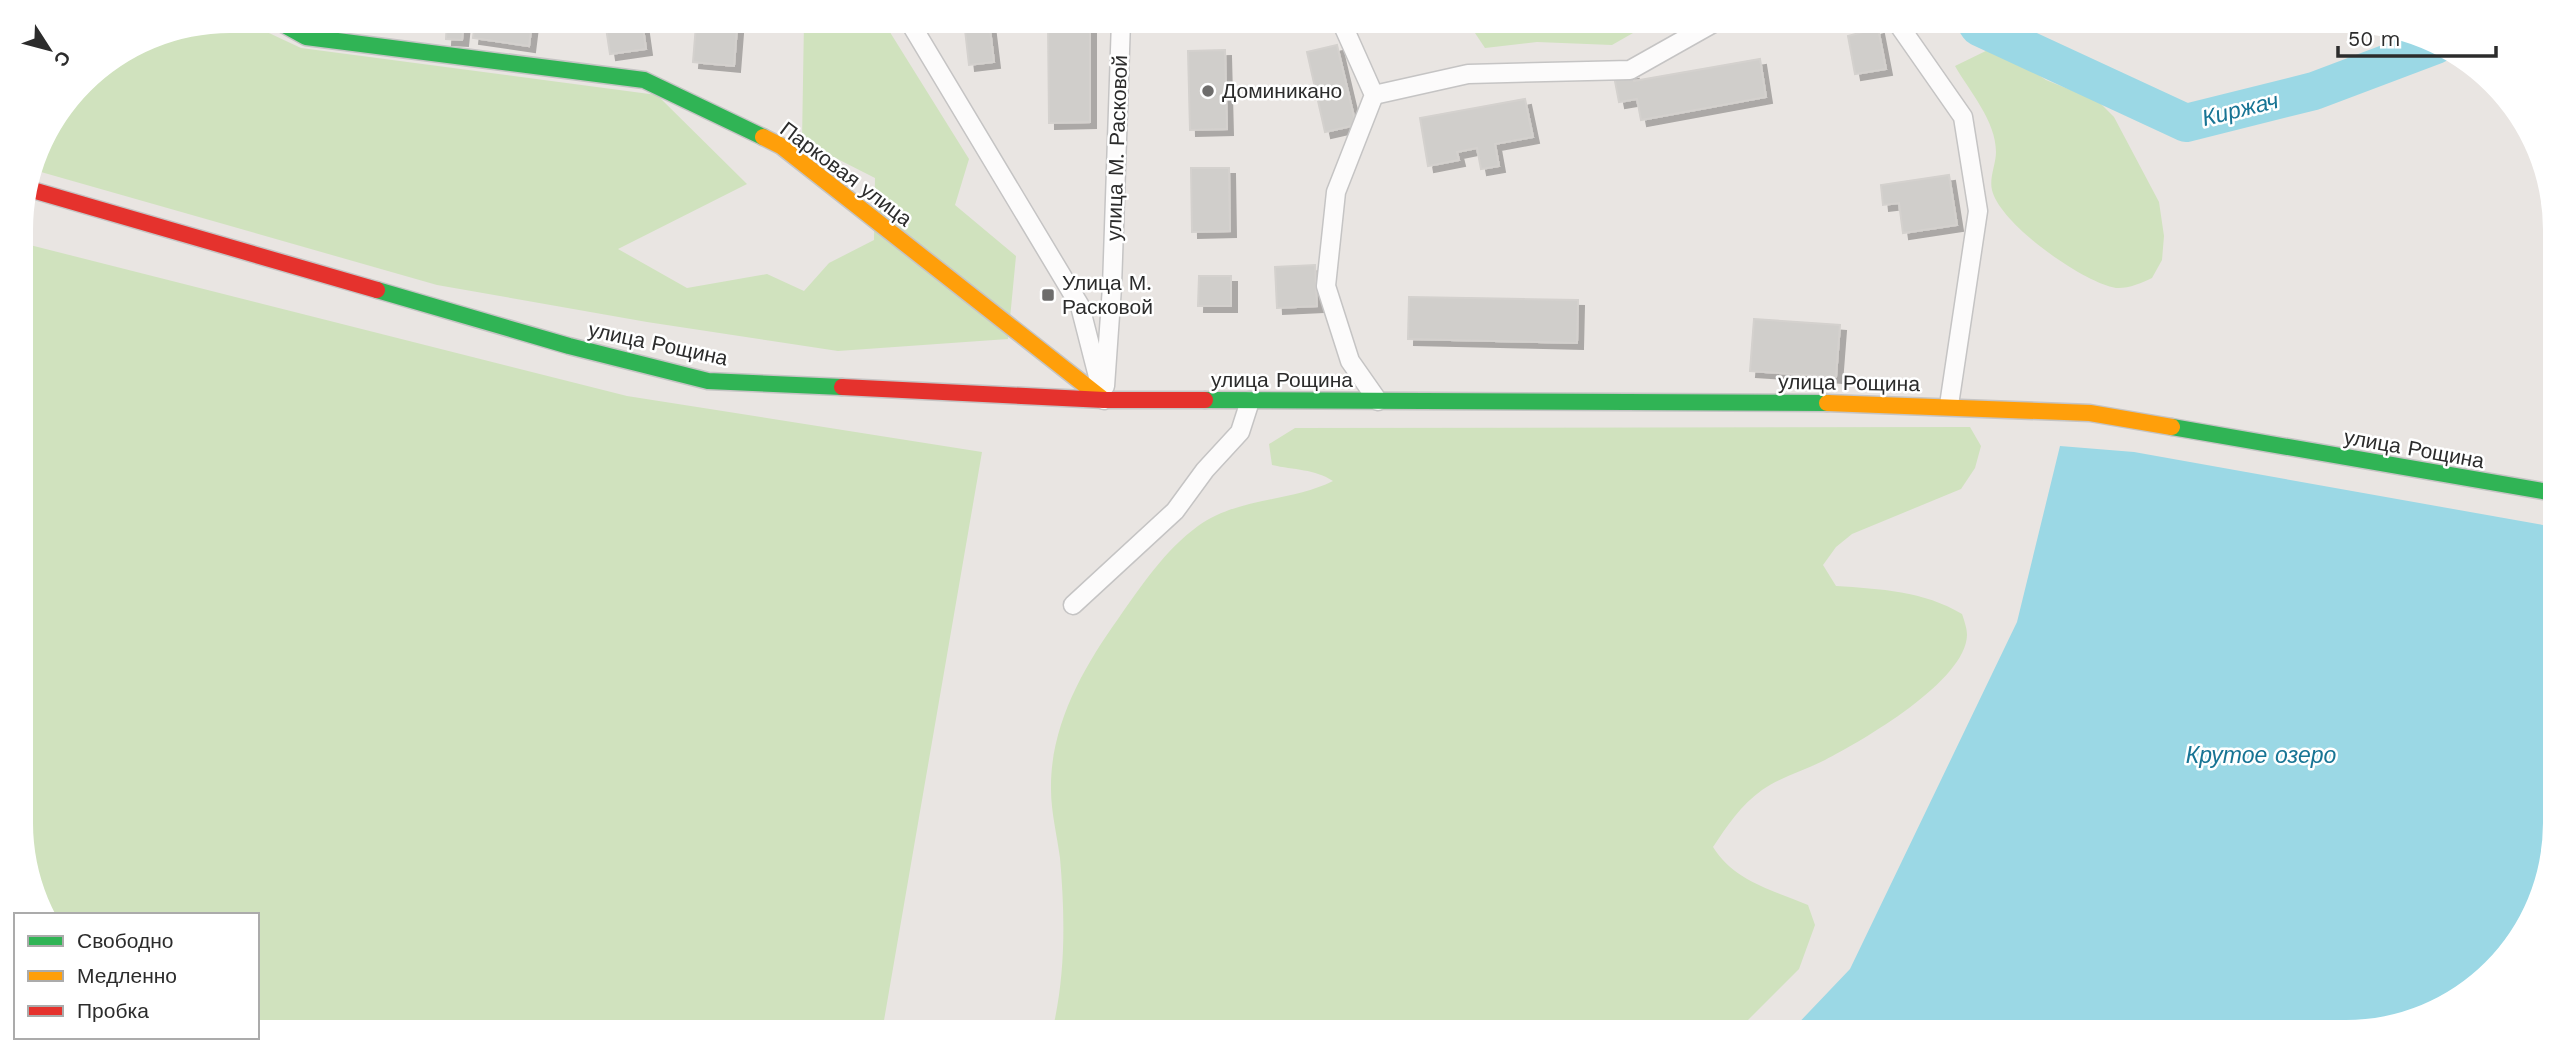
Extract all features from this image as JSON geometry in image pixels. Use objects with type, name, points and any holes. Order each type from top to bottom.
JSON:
[{"type":"street","points":[[1347,33],[1374,95],[1336,192],[1326,286],[1350,361],[1378,401]]},
{"type":"street","points":[[1374,95],[1468,74],[1630,71],[1696,33]]},
{"type":"street","points":[[1905,33],[1963,117],[1978,211],[1949,405]]},
{"type":"street","name":"Парковая улица","points":[[300,34],[306,37],[644,80],[781,146],[1104,400]]},
{"type":"street","points":[[917,34],[1080,306],[1104,400]]},
{"type":"street","name":"улица М. Расковой","points":[[1104,400],[1112,288],[1121,34]]},
{"type":"street","name":"улица Рощина","points":[[38,191],[569,346],[708,381],[1104,400],[1949,405],[2090,413],[2543,492]]},
{"type":"street","points":[[1080,306],[1099,304],[1112,288]]},
{"type":"street","points":[[1073,605],[1175,511],[1205,470],[1240,432],[1250,401]]},
{"type":"green space","points":[[1475,33],[1632,33],[1612,45],[1537,42],[1485,48]]},
{"type":"green space","points":[[271,34],[301,48],[657,95],[747,184],[618,249],[687,288],[767,274],[804,291],[829,263],[874,240],[875,178],[802,141],[804,34],[891,34],[969,159],[955,205],[1016,256],[1008,339],[838,351],[647,322],[437,285],[42,172],[60,132],[82,100],[110,74],[132,60],[155,48],[192,37]]},
{"type":"green space","points":[[1996,46],[2046,80],[2098,101],[2114,117],[2159,202],[2164,236],[2162,260],[2152,278],[2130,287],[2116,288],[2083,275],[2044,250],[2010,219],[1998,204],[1991,185],[1996,152],[1992,129],[1955,66]]},
{"type":"green space","points":[[34,246],[627,396],[982,452],[884,1020],[259,1020],[259,913],[56,913],[54,910],[37,861],[33,822]]},
{"type":"green space","points":[[1970,427],[1981,446],[1975,468],[1961,489],[1852,534],[1836,547],[1823,565],[1836,586],[1917,596],[1962,614],[1967,635],[1962,653],[1950,671],[1910,708],[1863,739],[1825,760],[1769,785],[1754,796],[1713,847],[1722,859],[1743,876],[1808,905],[1815,925],[1799,969],[1749,1019],[1055,1020],[1062,967],[1063,902],[1053,815],[1052,766],[1056,743],[1071,699],[1105,638],[1154,569],[1198,526],[1230,510],[1300,493],[1333,481],[1312,472],[1272,465],[1269,444],[1295,428]]},
{"type":"water","name":"Крутое озеро","points":[[2060,446],[2134,452],[2543,525],[2541,848],[2532,886],[2522,910],[2502,943],[2466,979],[2444,993],[2409,1009],[2358,1019],[1802,1019],[1850,969],[2017,622]]},
{"type":"building","points":[[1879,33],[1886,69],[1855,74],[1848,36]]},
{"type":"building","points":[[446,34],[463,34],[462,40],[446,39]]},
{"type":"building","points":[[473,34],[531,34],[529,46],[473,38]]},
{"type":"building","points":[[607,34],[644,34],[646,49],[610,54]]},
{"type":"building","points":[[695,34],[737,34],[734,66],[693,62]]},
{"type":"building","points":[[965,34],[991,34],[994,62],[969,65]]},
{"type":"building","points":[[1048,34],[1090,34],[1090,122],[1049,123]]},
{"type":"building","points":[[1337,45],[1356,125],[1325,132],[1307,52]]},
{"type":"building","points":[[1225,50],[1227,129],[1190,130],[1188,51]]},
{"type":"building","points":[[1760,59],[1766,97],[1641,120],[1637,99],[1619,102],[1614,76],[1633,73],[1634,81]]},
{"type":"building","points":[[1525,99],[1533,137],[1495,144],[1499,166],[1481,169],[1477,148],[1457,152],[1459,160],[1428,166],[1420,118]]},
{"type":"building","points":[[1191,168],[1229,168],[1230,231],[1192,232]]},
{"type":"building","points":[[1949,175],[1957,225],[1903,233],[1899,203],[1883,205],[1881,185]]},
{"type":"building","points":[[1315,265],[1317,306],[1277,308],[1275,267]]},
{"type":"building","points":[[1199,276],[1231,276],[1231,306],[1198,306]]},
{"type":"building","points":[[1409,297],[1578,300],[1577,343],[1408,339]]},
{"type":"building","points":[[1754,319],[1840,325],[1836,377],[1750,371]]},
{"type":"waterway","name":"Киржач","points":[[1992,33],[2186,123],[2314,91],[2423,50]]},
{"type":"traffic: fast","points":[[300,34],[306,37],[644,80],[763,137]]},
{"type":"traffic: fast","points":[[377,290],[569,346],[708,381],[842,387]]},
{"type":"traffic: fast","points":[[1205,400],[1827,403]]},
{"type":"traffic: fast","points":[[2172,427],[2543,491]]},
{"type":"traffic: slow","points":[[763,137],[781,146],[1104,400]]},
{"type":"traffic: slow","points":[[1827,403],[2090,413],[2172,427]]},
{"type":"traffic: jam","points":[[38,191],[377,290]]},
{"type":"traffic: jam","points":[[842,387],[1104,400],[1205,400]]},
{"type":"place","name":"Доминикано","points":[[1208,91]]},
{"type":"place","name":"Улица М. Расковой","points":[[1048,295]]}]
